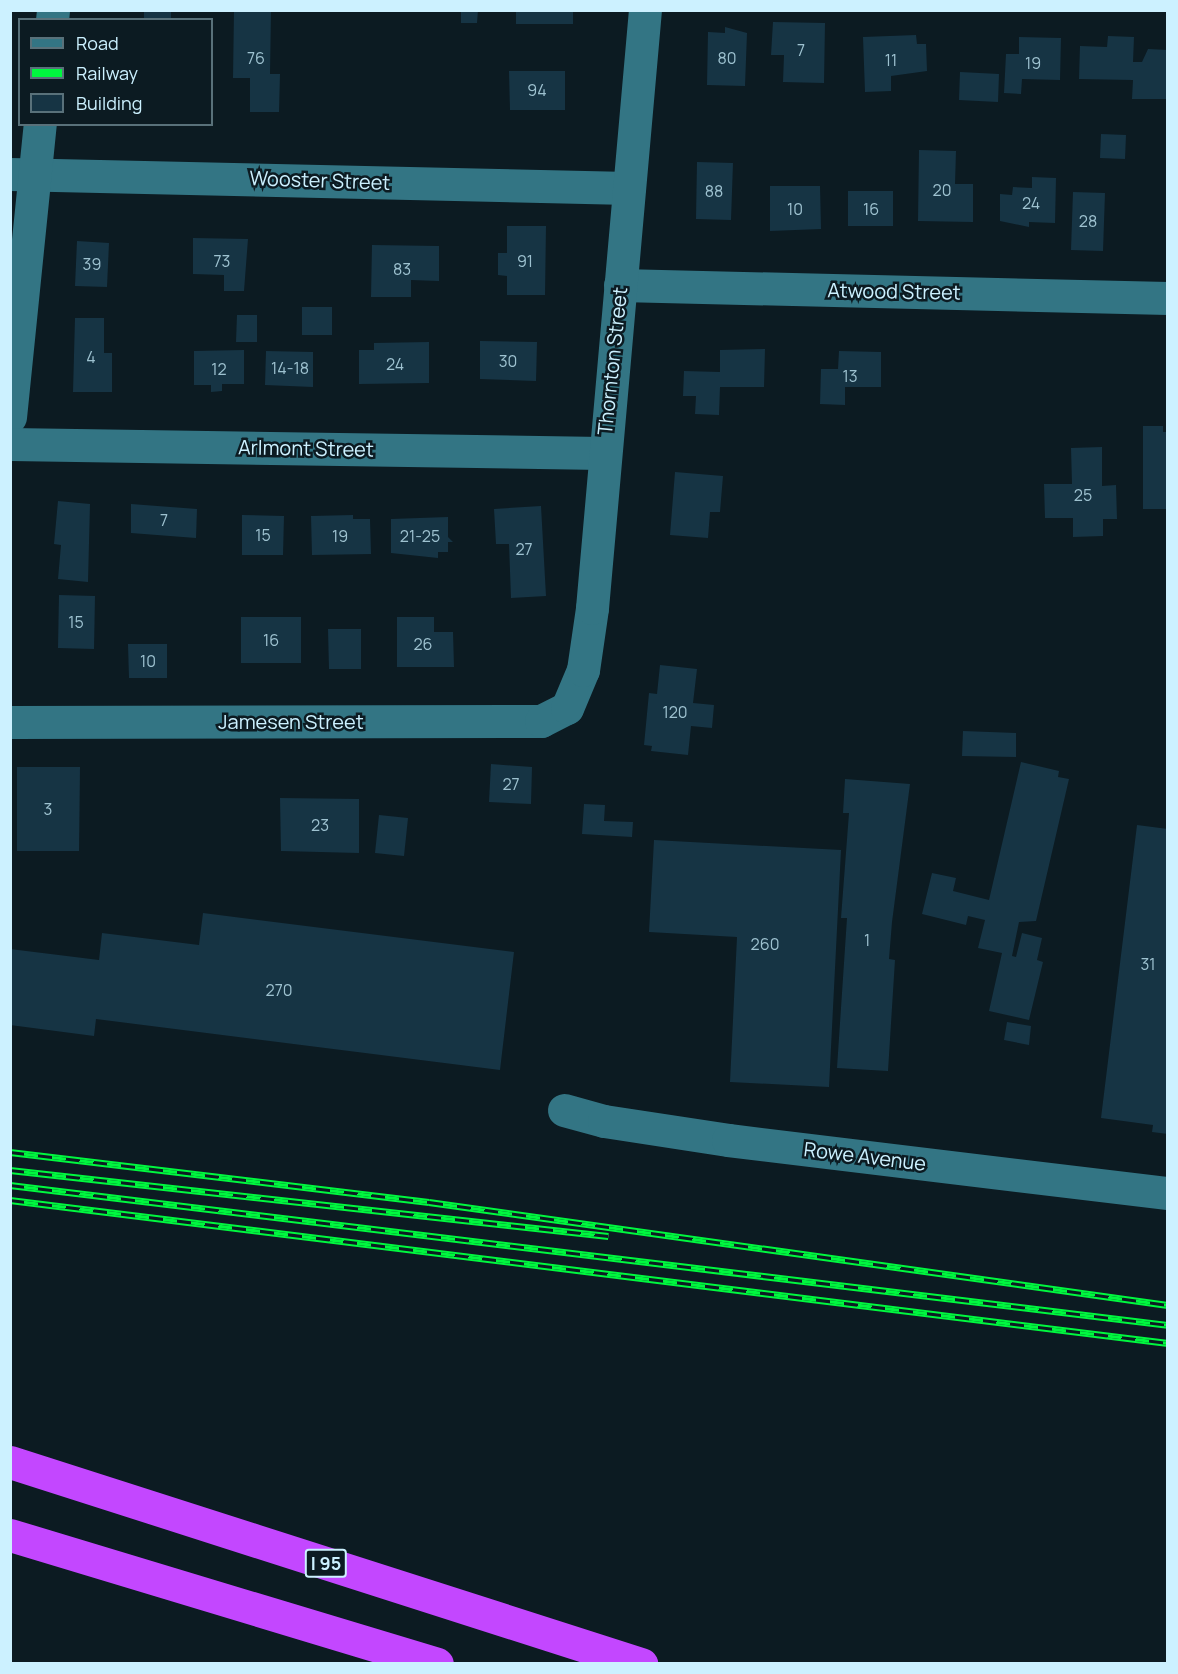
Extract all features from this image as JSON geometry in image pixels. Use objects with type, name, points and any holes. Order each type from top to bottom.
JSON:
[{"type":"highway","name":"I 95","points":[[10,1462],[641,1664]]},
{"type":"highway","points":[[10,1535],[437,1664]]},
{"type":"street","name":"Thornton Street","points":[[567,708],[583,670],[592,608],[602,453],[645,10]]},
{"type":"street","points":[[10,417],[23,175],[39,126]]},
{"type":"street","name":"Wooster Street","points":[[23,175],[629,188]]},
{"type":"street","name":"Atwood Street","points":[[620,285],[1167,298]]},
{"type":"street","name":"Arlmont Street","points":[[10,444],[602,453]]},
{"type":"street","name":"Jamesen Street","points":[[10,722],[541,721],[567,708]]},
{"type":"street","name":"Rowe Avenue","points":[[564,1110],[604,1121],[728,1140],[1167,1193]]},
{"type":"building","points":[[144,10],[171,10],[171,18],[144,18]]},
{"type":"building","points":[[234,10],[271,10],[270,74],[280,74],[279,112],[250,112],[250,78],[233,78]]},
{"type":"building","points":[[461,10],[478,10],[477,23],[461,23]]},
{"type":"building","points":[[516,10],[573,10],[573,24],[516,24]]},
{"type":"building","points":[[773,22],[825,23],[824,83],[783,82],[784,55],[771,55]]},
{"type":"building","points":[[725,27],[747,33],[745,86],[707,85],[708,32],[725,33]]},
{"type":"building","points":[[916,35],[917,44],[926,44],[927,71],[891,76],[891,91],[865,92],[863,37]]},
{"type":"building","points":[[1108,36],[1134,37],[1133,62],[1142,62],[1148,49],[1168,50],[1168,99],[1132,99],[1133,80],[1079,79],[1080,46],[1107,47]]},
{"type":"building","points":[[1019,37],[1061,38],[1060,80],[1022,79],[1021,94],[1004,93],[1006,54],[1019,54]]},
{"type":"building","points":[[509,71],[565,71],[565,110],[510,110]]},
{"type":"building","points":[[960,72],[999,74],[998,102],[959,100]]},
{"type":"building","points":[[1101,134],[1126,135],[1125,159],[1100,158]]},
{"type":"building","points":[[919,150],[956,151],[955,184],[973,184],[973,222],[918,221]]},
{"type":"building","points":[[697,162],[733,163],[731,220],[696,219]]},
{"type":"building","points":[[1032,177],[1056,178],[1055,223],[1029,222],[1029,227],[1000,221],[1000,194],[1012,195],[1013,187],[1032,188]]},
{"type":"building","points":[[770,186],[820,186],[821,229],[770,231]]},
{"type":"building","points":[[848,191],[893,191],[893,226],[848,226]]},
{"type":"building","points":[[1073,192],[1105,193],[1103,251],[1071,250]]},
{"type":"building","points":[[507,226],[546,226],[545,295],[507,295],[507,276],[498,275],[498,253],[507,253]]},
{"type":"building","points":[[193,238],[248,239],[244,291],[224,291],[224,275],[193,274]]},
{"type":"building","points":[[77,241],[109,243],[107,287],[75,286]]},
{"type":"building","points":[[372,245],[439,246],[439,281],[411,280],[411,297],[371,297]]},
{"type":"building","points":[[302,307],[332,307],[332,335],[302,335]]},
{"type":"building","points":[[237,315],[257,315],[257,342],[236,342]]},
{"type":"building","points":[[75,318],[104,318],[104,353],[112,353],[112,392],[73,392]]},
{"type":"building","points":[[480,341],[537,342],[536,381],[480,379]]},
{"type":"building","points":[[429,342],[429,383],[359,384],[359,350],[374,350],[374,343]]},
{"type":"building","points":[[765,349],[764,387],[720,387],[719,415],[695,414],[696,396],[683,396],[684,371],[720,372],[720,350]]},
{"type":"building","points":[[244,350],[244,384],[222,384],[222,391],[211,392],[211,385],[194,385],[194,351]]},
{"type":"building","points":[[266,351],[313,352],[313,387],[265,385]]},
{"type":"building","points":[[839,351],[881,352],[881,387],[845,387],[845,405],[820,404],[821,369],[838,369]]},
{"type":"building","points":[[1143,426],[1163,426],[1163,432],[1168,432],[1168,509],[1143,509]]},
{"type":"building","points":[[1102,447],[1102,486],[1116,485],[1117,519],[1103,519],[1103,536],[1073,537],[1073,518],[1045,518],[1044,484],[1072,484],[1071,448]]},
{"type":"building","points":[[675,472],[723,476],[720,512],[710,512],[708,538],[670,535]]},
{"type":"building","points":[[58,501],[90,504],[88,582],[58,579],[61,545],[54,544]]},
{"type":"building","points":[[131,504],[197,509],[196,538],[131,533]]},
{"type":"building","points":[[541,506],[546,596],[511,598],[509,544],[496,544],[494,509]]},
{"type":"building","points":[[242,515],[284,516],[283,555],[242,555]]},
{"type":"building","points":[[353,515],[353,519],[370,519],[371,554],[312,555],[311,516]]},
{"type":"building","points":[[448,517],[448,537],[453,542],[448,542],[448,552],[438,552],[438,558],[391,553],[391,519]]},
{"type":"building","points":[[59,595],[95,596],[94,649],[58,648]]},
{"type":"building","points":[[241,617],[301,617],[301,663],[241,663]]},
{"type":"building","points":[[397,617],[434,617],[434,632],[453,632],[454,667],[397,667]]},
{"type":"building","points":[[328,629],[361,629],[361,669],[329,669]]},
{"type":"building","points":[[128,644],[167,644],[167,678],[129,678]]},
{"type":"building","points":[[660,665],[697,669],[693,703],[714,705],[712,728],[691,726],[688,755],[651,751],[652,746],[644,745],[649,693],[657,694]]},
{"type":"building","points":[[963,731],[1016,733],[1016,757],[962,756]]},
{"type":"building","points":[[1021,762],[1059,771],[1058,777],[1069,779],[1036,921],[1019,922],[1012,956],[1016,957],[1022,933],[1042,938],[1037,960],[1043,962],[1029,1020],[989,1011],[1002,953],[978,948],[985,920],[968,916],[966,925],[922,914],[932,873],[956,878],[953,891],[989,900]]},
{"type":"building","points":[[491,764],[532,767],[531,804],[489,802]]},
{"type":"building","points":[[17,767],[80,767],[79,851],[17,851]]},
{"type":"building","points":[[845,779],[910,784],[889,959],[895,960],[888,1071],[837,1068],[847,918],[841,918],[849,813],[843,813]]},
{"type":"building","points":[[280,798],[359,799],[359,853],[281,851]]},
{"type":"building","points":[[584,804],[605,805],[604,821],[633,822],[632,837],[582,834]]},
{"type":"building","points":[[379,815],[408,818],[404,856],[375,853]]},
{"type":"building","points":[[1137,825],[1168,829],[1168,1134],[1152,1132],[1153,1125],[1101,1118]]},
{"type":"building","points":[[654,840],[841,850],[829,1087],[730,1082],[737,937],[649,932]]},
{"type":"building","points":[[203,913],[514,952],[500,1070],[96,1019],[94,1036],[10,1025],[10,949],[99,960],[102,933],[199,945]]},
{"type":"building","points":[[1007,1022],[1031,1026],[1029,1045],[1004,1040]]},
{"type":"railway","points":[[10,1152],[429,1202],[1168,1305]]},
{"type":"railway","points":[[10,1170],[608,1236]]},
{"type":"railway","points":[[10,1185],[1168,1325]]},
{"type":"railway","points":[[10,1200],[1168,1343]]}]
